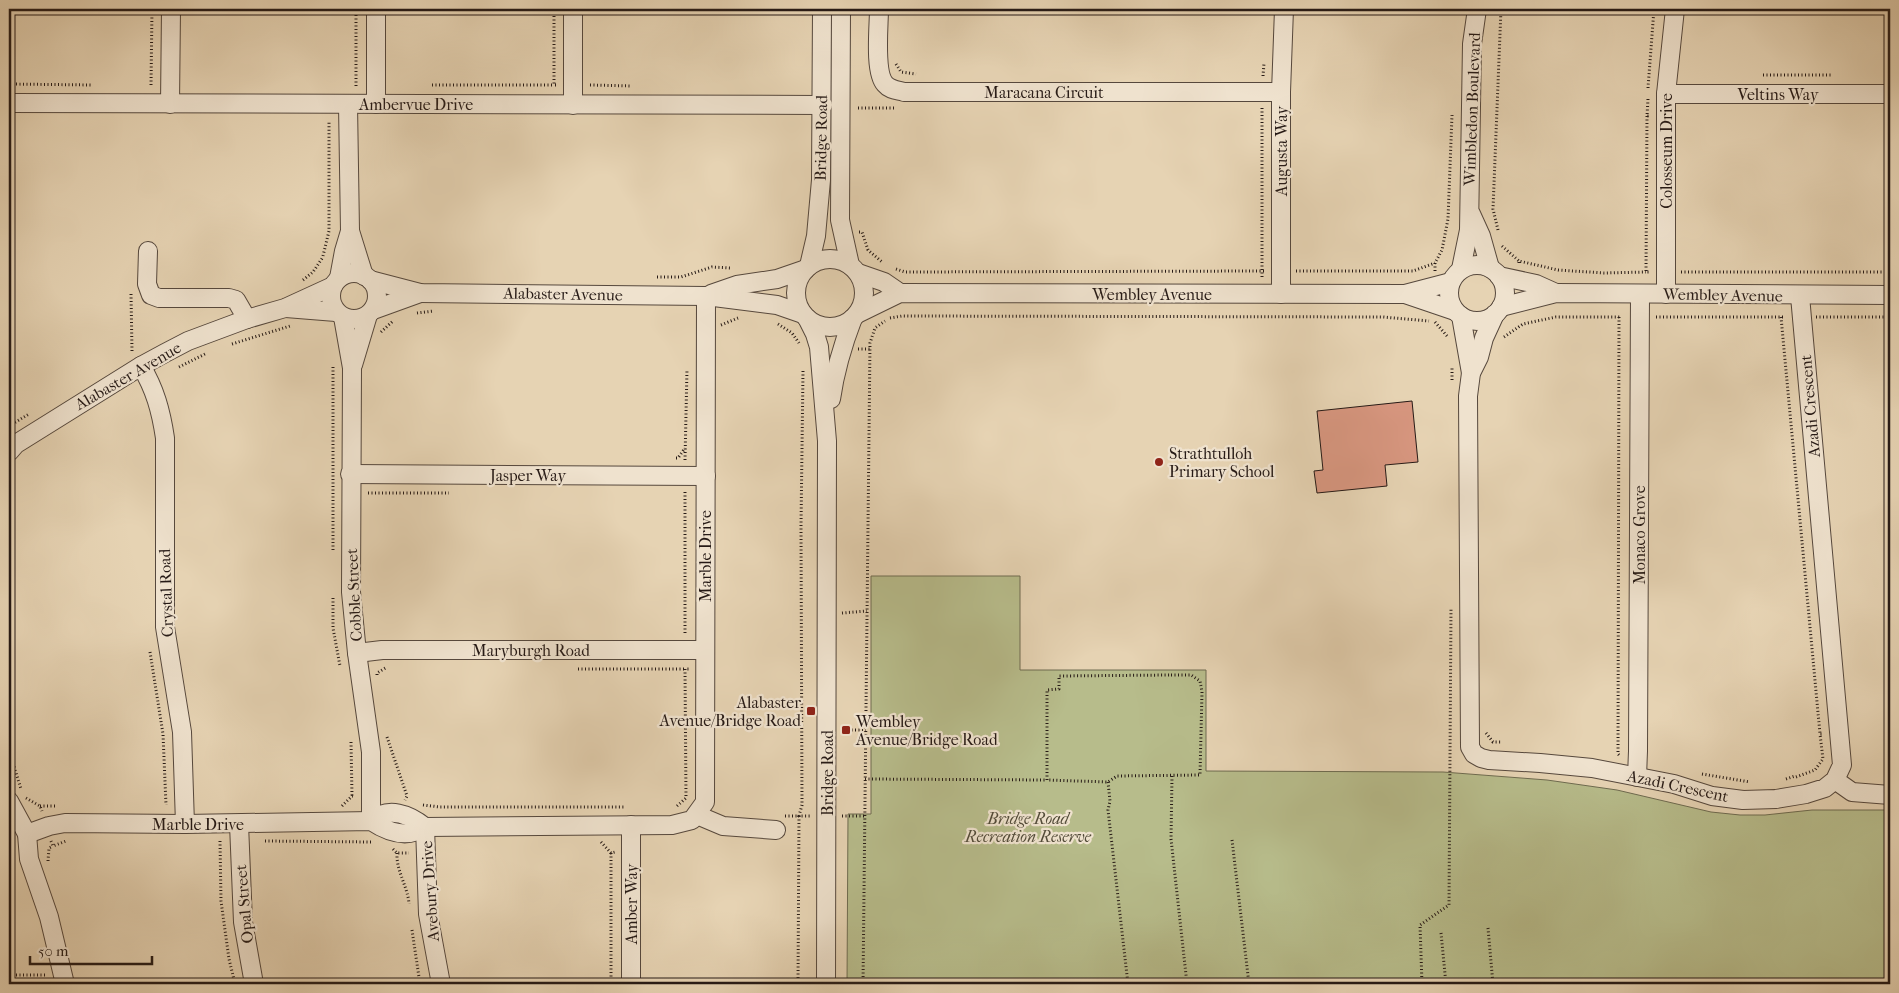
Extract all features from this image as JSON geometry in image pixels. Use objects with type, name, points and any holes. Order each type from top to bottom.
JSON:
[{"type":"street","points":[[170,104],[171,9]]},
{"type":"street","points":[[376,9],[376,104]]},
{"type":"street","points":[[573,105],[574,9]]},
{"type":"street","name":"Bridge Road","points":[[808,267],[816,236],[819,205],[823,105],[822,9]]},
{"type":"street","name":"Bridge Road","points":[[841,9],[840,220],[854,269]]},
{"type":"street","name":"Maracana Circuit","points":[[879,9],[879,68],[882,79],[893,90],[904,92],[1282,92]]},
{"type":"street","name":"Augusta Way","points":[[1281,294],[1284,9]]},
{"type":"street","name":"Wimbledon Boulevard","points":[[1458,313],[1445,285],[1469,230],[1472,44],[1477,9]]},
{"type":"street","name":"Colosseum Drive","points":[[1666,294],[1666,94],[1675,9]]},
{"type":"street","name":"Veltins Way","points":[[1666,94],[1890,94]]},
{"type":"street","name":"Ambervue Drive","points":[[9,103],[823,105]]},
{"type":"street","points":[[348,104],[350,231],[336,282],[330,295],[331,302],[340,314],[356,320],[370,312],[376,304],[376,291],[367,278],[350,231]]},
{"type":"street","name":"Wimbledon Boulevard","points":[[1468,210],[1481,236],[1495,272]]},
{"type":"street","points":[[148,250],[147,284],[151,295],[159,298],[229,298],[236,300],[246,319]]},
{"type":"street","points":[[854,269],[863,283],[864,294],[862,304],[855,316],[844,324],[835,326],[816,324],[805,316],[796,296],[797,286],[800,277],[808,267],[817,261],[834,259],[884,282],[900,293]]},
{"type":"street","points":[[1445,285],[1475,264],[1495,272],[1504,288],[1504,301],[1498,310],[1482,320],[1475,321],[1458,313]]},
{"type":"street","name":"Alabaster Avenue","points":[[706,296],[737,285],[777,279],[808,267]]},
{"type":"street","name":"Wembley Avenue","points":[[1495,272],[1536,284],[1556,293]]},
{"type":"street","points":[[336,282],[352,273],[367,278]]},
{"type":"street","name":"Alabaster Avenue","points":[[367,278],[420,293],[706,296],[777,305],[805,316]]},
{"type":"street","name":"Alabaster Avenue","points":[[11,446],[146,373],[188,341],[246,319],[285,308],[336,282]]},
{"type":"street","name":"Wembley Avenue","points":[[855,316],[900,293],[1405,294],[1445,285],[1458,313]]},
{"type":"street","name":"Alabaster Avenue","points":[[370,312],[420,293]]},
{"type":"street","name":"Wembley Avenue","points":[[1498,310],[1556,293],[1800,296],[1890,295]]},
{"type":"street","name":"Monaco Grove","points":[[1637,768],[1648,317],[1640,294]]},
{"type":"street","name":"Marble Drive","points":[[698,815],[705,802],[706,296]]},
{"type":"street","name":"Azadi Crescent","points":[[1458,313],[1471,373],[1468,396],[1470,747],[1474,754],[1489,760],[1583,767],[1637,768],[1674,784],[1712,796],[1743,800],[1776,799],[1806,794],[1825,788],[1835,780],[1842,765],[1800,296]]},
{"type":"street","name":"Alabaster Avenue","points":[[285,308],[340,314]]},
{"type":"street","name":"Azadi Crescent","points":[[1471,373],[1479,357],[1484,338],[1498,310]]},
{"type":"street","name":"Cobble Street","points":[[352,368],[370,312]]},
{"type":"street","name":"Cobble Street","points":[[340,314],[352,368],[350,474],[351,592],[357,654],[371,752],[371,821]]},
{"type":"street","name":"Bridge Road","points":[[805,316],[815,334],[819,347],[827,441],[826,984]]},
{"type":"street","name":"Bridge Road","points":[[827,441],[833,381],[840,354],[855,316]]},
{"type":"street","name":"Crystal Road","points":[[146,373],[162,412],[165,438],[165,627],[182,732],[185,824]]},
{"type":"street","name":"Jasper Way","points":[[350,474],[706,476]]},
{"type":"street","name":"Maryburgh Road","points":[[357,654],[382,650],[705,650]]},
{"type":"street","points":[[1835,780],[1852,792],[1890,795]]},
{"type":"street","points":[[9,801],[27,834],[29,859],[49,916],[65,984]]},
{"type":"street","name":"Marble Drive","points":[[27,834],[49,826],[65,823],[239,824],[371,821],[379,814],[387,812],[406,815],[425,827]]},
{"type":"street","points":[[425,827],[679,825],[692,820],[698,815],[723,826],[776,830]]},
{"type":"street","name":"Opal Street","points":[[239,824],[243,922],[254,984]]},
{"type":"street","name":"Amber Way","points":[[631,825],[631,984]]},
{"type":"street","name":"Avebury Drive","points":[[425,827],[428,914],[441,984]]},
{"type":"path","points":[[151,85],[152,9]]},
{"type":"path","points":[[356,9],[356,86]]},
{"type":"path","points":[[1501,9],[1493,209],[1502,246],[1520,261]]},
{"type":"path","points":[[895,56],[895,62],[901,72],[924,74]]},
{"type":"path","points":[[895,269],[905,272],[1413,271],[1435,263],[1442,250],[1448,219],[1453,107]]},
{"type":"path","points":[[1647,116],[1646,272],[1890,272]]},
{"type":"path","points":[[1434,322],[1445,285],[1435,263]]},
{"type":"path","points":[[652,277],[681,277],[712,267],[740,268]]},
{"type":"path","points":[[412,313],[436,311]]},
{"type":"path","points":[[863,984],[870,344],[875,328],[888,318],[902,316],[1383,317],[1434,322],[1449,337],[1464,338]]},
{"type":"path","points":[[1484,338],[1500,339],[1523,324],[1556,317],[1890,317]]},
{"type":"path","points":[[1618,754],[1619,317]]},
{"type":"path","points":[[1648,317],[1656,326]]},
{"type":"path","points":[[1781,317],[1820,734]]},
{"type":"path","points":[[362,334],[378,334],[397,318]]},
{"type":"path","points":[[706,325],[723,325],[736,318],[744,319]]},
{"type":"path","points":[[228,346],[298,325]]},
{"type":"path","points":[[146,373],[210,352]]},
{"type":"path","points":[[575,668],[684,669],[684,476],[688,362]]},
{"type":"path","points":[[798,984],[799,816],[802,805],[801,526],[803,368]]},
{"type":"path","points":[[378,682],[377,673],[386,667],[396,667]]},
{"type":"path","points":[[865,779],[1108,782],[1117,776],[1200,775],[1202,692],[1200,682],[1191,675],[1059,676],[1059,689],[1047,690],[1047,780]]},
{"type":"path","points":[[385,730],[407,796]]},
{"type":"path","points":[[827,730],[866,730]]},
{"type":"path","points":[[1485,731],[1493,742],[1502,742]]},
{"type":"path","points":[[1610,753],[1618,754],[1637,768]]},
{"type":"path","points":[[1422,984],[1420,925],[1448,905],[1450,772]]},
{"type":"path","points":[[1700,773],[1748,782],[1757,781]]},
{"type":"path","points":[[1172,776],[1171,839],[1187,984]]},
{"type":"path","points":[[1782,780],[1796,776]]},
{"type":"path","points":[[1108,782],[1110,801],[1108,810],[1128,984]]},
{"type":"path","points":[[799,816],[865,816]]},
{"type":"path","points":[[1232,840],[1249,984]]},
{"type":"path","points":[[397,853],[396,862],[409,896],[410,911]]},
{"type":"path","points":[[611,853],[611,984]]},
{"type":"path","points":[[1488,928],[1494,984]]},
{"type":"path","points":[[412,929],[420,984]]},
{"type":"path","points":[[1441,933],[1446,984]]},
{"type":"path","points":[[9,975],[46,975]]},
{"type":"green space","name":"Bridge Road Recreation Reserve","points":[[871,576],[1020,576],[1020,670],[1206,670],[1206,771],[1443,772],[1547,780],[1617,790],[1711,812],[1740,815],[1765,815],[1812,810],[1890,810],[1890,984],[847,984],[848,814],[871,814]]},
{"type":"building","points":[[1412,401],[1418,462],[1385,465],[1387,486],[1317,493],[1314,471],[1323,470],[1317,411]]},
{"type":"place","name":"Strathtulloh Primary School","points":[[1159,462]]},
{"type":"place","name":"Alabaster Avenue/Bridge Road","points":[[811,711]]},
{"type":"place","name":"Wembley Avenue/Bridge Road","points":[[846,730]]}]
